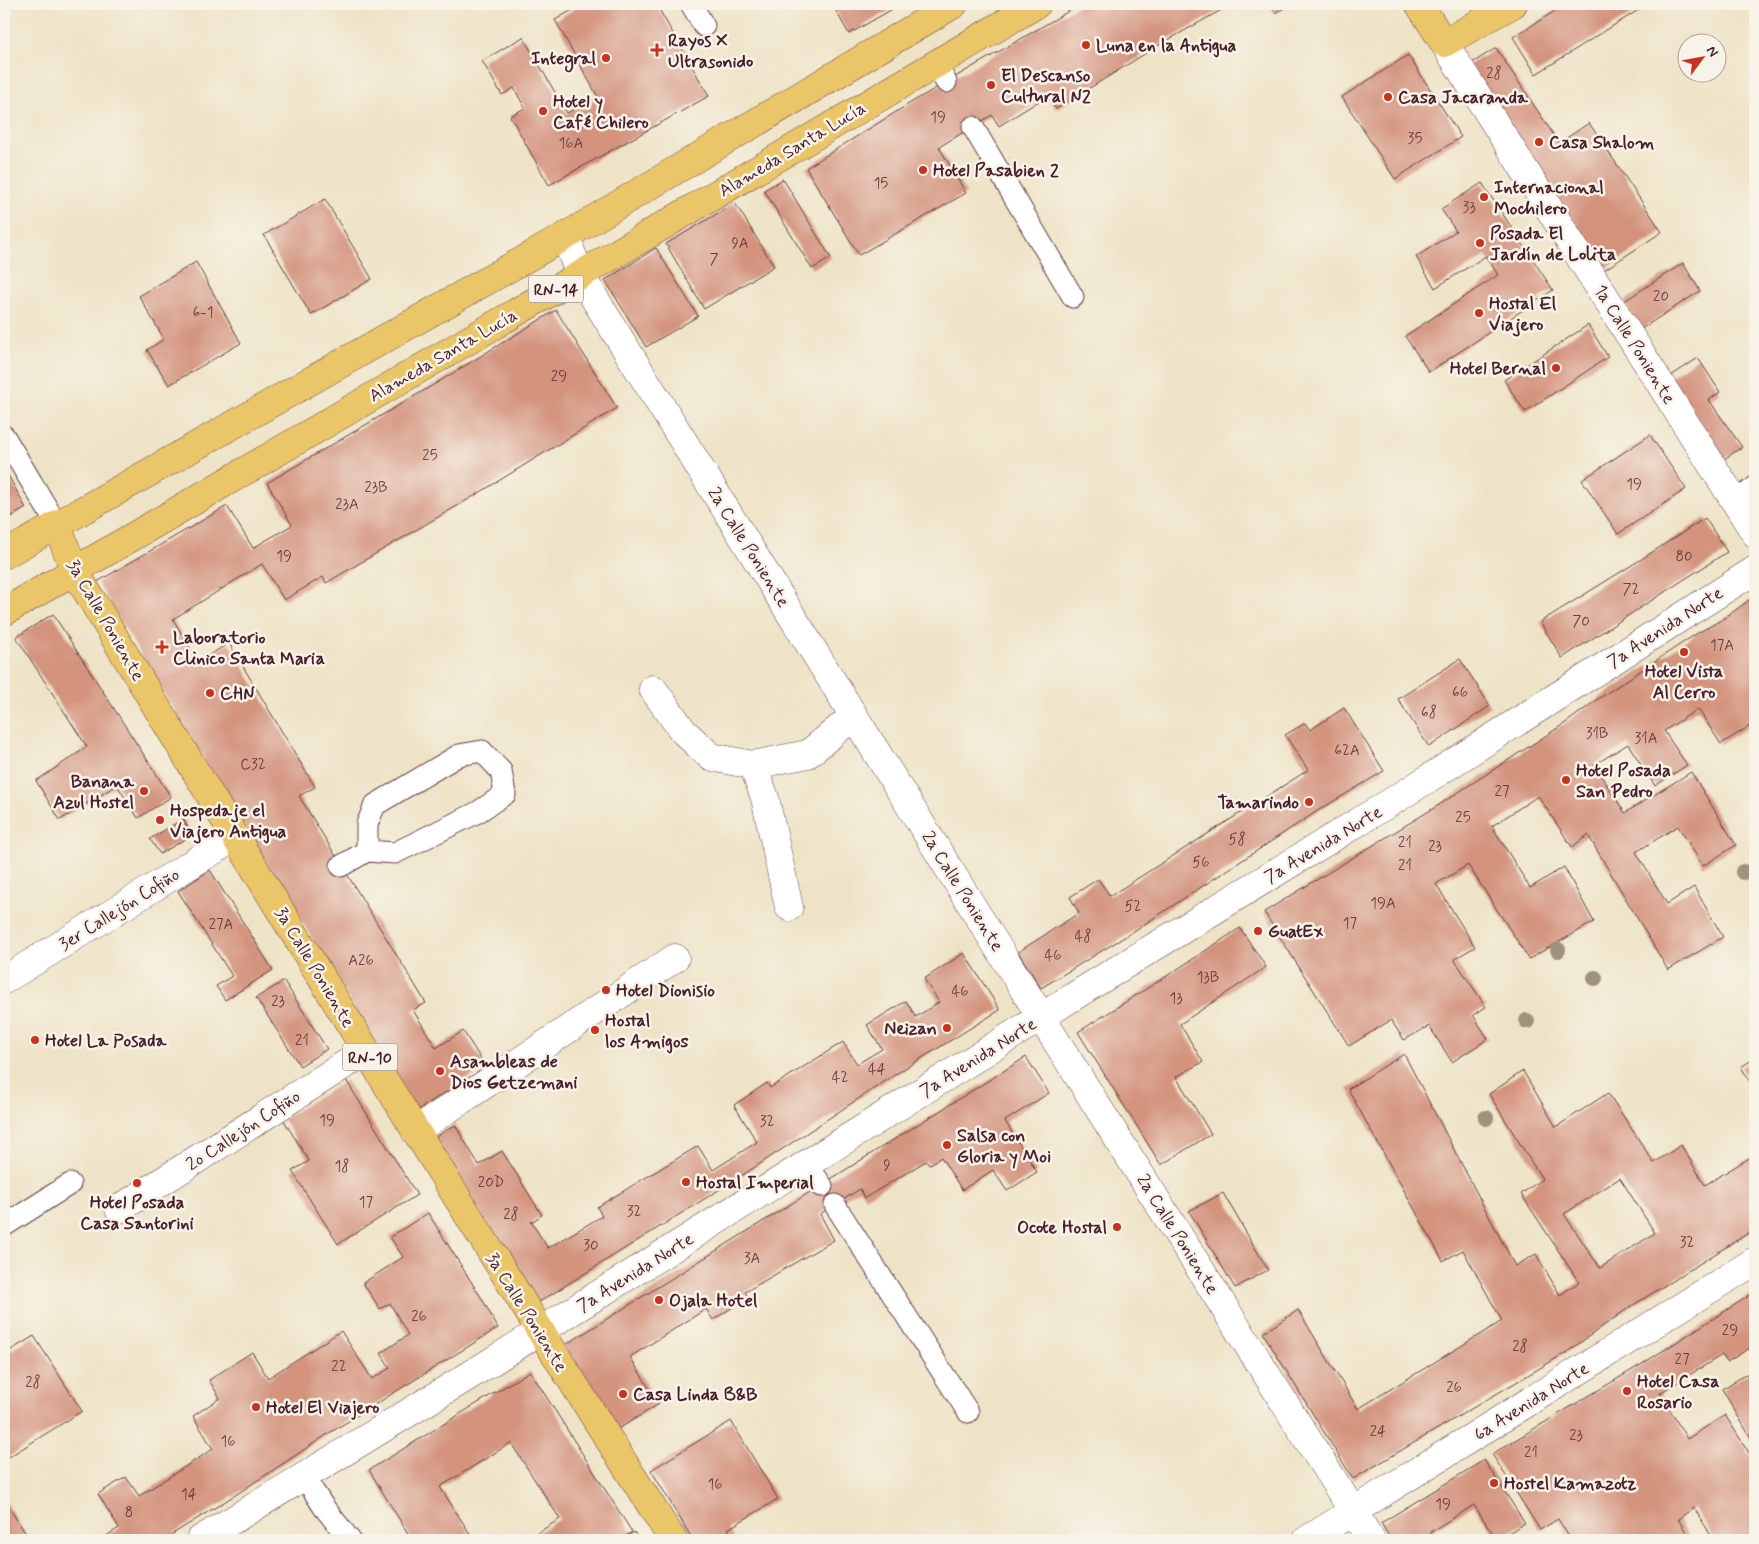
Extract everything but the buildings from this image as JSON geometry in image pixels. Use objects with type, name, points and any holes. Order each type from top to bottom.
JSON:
[{"type":"main road","name":"RN-14","points":[[4,555],[569,234],[954,4]]},
{"type":"main road","name":"Alameda Santa Lucía","points":[[4,612],[580,275],[941,73],[1037,4]]},
{"type":"main road","name":"1a Calle Poniente","points":[[1419,4],[1444,44]]},
{"type":"main road","points":[[1444,44],[1513,4]]},
{"type":"main road","name":"3a Calle Poniente","points":[[57,525],[74,570],[235,837],[281,902],[366,1052],[539,1332],[673,1540]]},
{"type":"street","name":"1a Calle Poniente","points":[[1444,44],[1746,495],[1755,532]]},
{"type":"street","name":"2a Calle Poniente","points":[[569,234],[570,249],[580,275],[1041,1017],[1371,1540]]},
{"type":"street","name":"7a Avenida Norte","points":[[200,1540],[539,1332],[815,1175],[1041,1017],[1404,794],[1755,570]]},
{"type":"street","points":[[653,689],[683,731],[711,757],[753,765],[808,754],[854,716]]},
{"type":"street","points":[[753,765],[765,798],[789,908]]},
{"type":"street","name":"3er Callejón Cofiño","points":[[4,980],[235,837]]},
{"type":"street","points":[[415,1130],[675,958]]},
{"type":"street","name":"2o Callejón Cofiño","points":[[119,1209],[366,1052]]},
{"type":"street","name":"6a Avenida Norte","points":[[1307,1540],[1755,1261]]},
{"type":"lane","points":[[691,4],[704,26]]},
{"type":"lane","points":[[973,127],[1073,297]]},
{"type":"lane","name":"3a Calle Poniente","points":[[4,436],[57,525]]},
{"type":"lane","points":[[341,866],[367,851],[395,852],[478,812],[505,794],[501,770],[482,751],[459,755],[375,805],[367,824],[367,851]]},
{"type":"lane","points":[[4,1226],[70,1184]]},
{"type":"lane","points":[[835,1205],[968,1412]]},
{"type":"lane","points":[[304,1476],[323,1506],[350,1540]]},
{"type":"place","name":"Luna en la Antigua","points":[[1086,45]]},
{"type":"place","name":"Rayos X Ultrasonido","points":[[657,50]]},
{"type":"place","name":"Integral","points":[[606,58]]},
{"type":"place","name":"El Descanso Cultural N2","points":[[991,85]]},
{"type":"place","name":"Casa Jacaranda","points":[[1388,97]]},
{"type":"place","name":"Hotel y Café Chilero","points":[[543,111]]},
{"type":"place","name":"Casa Shalom","points":[[1539,142]]},
{"type":"place","name":"Hotel Pasabien 2","points":[[923,170]]},
{"type":"place","name":"Internacional Mochilero","points":[[1484,197]]},
{"type":"place","name":"Posada El Jardín de Lolita","points":[[1480,243]]},
{"type":"place","name":"Hostal El Viajero","points":[[1479,313]]},
{"type":"place","name":"Hotel Bernal","points":[[1556,368]]},
{"type":"place","name":"Laboratorio Clinico Santa Maria","points":[[162,647]]},
{"type":"place","name":"Hotel Vista Al Cerro","points":[[1684,652]]},
{"type":"place","name":"CHN","points":[[210,693]]},
{"type":"place","name":"Hotel Posada San Pedro","points":[[1566,780]]},
{"type":"place","name":"Banana Azul Hostel","points":[[144,791]]},
{"type":"place","name":"Tamarindo","points":[[1309,802]]},
{"type":"place","name":"Hospedaje el Viajero Antigua","points":[[160,820]]},
{"type":"place","name":"GuatEx","points":[[1258,931]]},
{"type":"place","name":"Hotel Dionisio","points":[[606,990]]},
{"type":"place","name":"Neizan","points":[[947,1028]]},
{"type":"place","name":"Hostal los Amigos","points":[[595,1030]]},
{"type":"place","name":"Hotel La Posada","points":[[35,1040]]},
{"type":"place","name":"Asambleas de Dios Getzemani","points":[[440,1071]]},
{"type":"place","name":"Salsa con Gloria y Moi","points":[[947,1145]]},
{"type":"place","name":"Hostal Imperial","points":[[686,1182]]},
{"type":"place","name":"Hotel Posada Casa Santorini","points":[[137,1183]]},
{"type":"place","name":"Ocote Hostal","points":[[1117,1227]]},
{"type":"place","name":"Ojala Hotel","points":[[659,1300]]},
{"type":"place","name":"Hotel Casa Rosario","points":[[1627,1391]]},
{"type":"place","name":"Casa Linda B&B","points":[[623,1394]]},
{"type":"place","name":"Hotel El Viajero","points":[[256,1407]]},
{"type":"place","name":"Hostel Kamazotz","points":[[1494,1483]]}]
